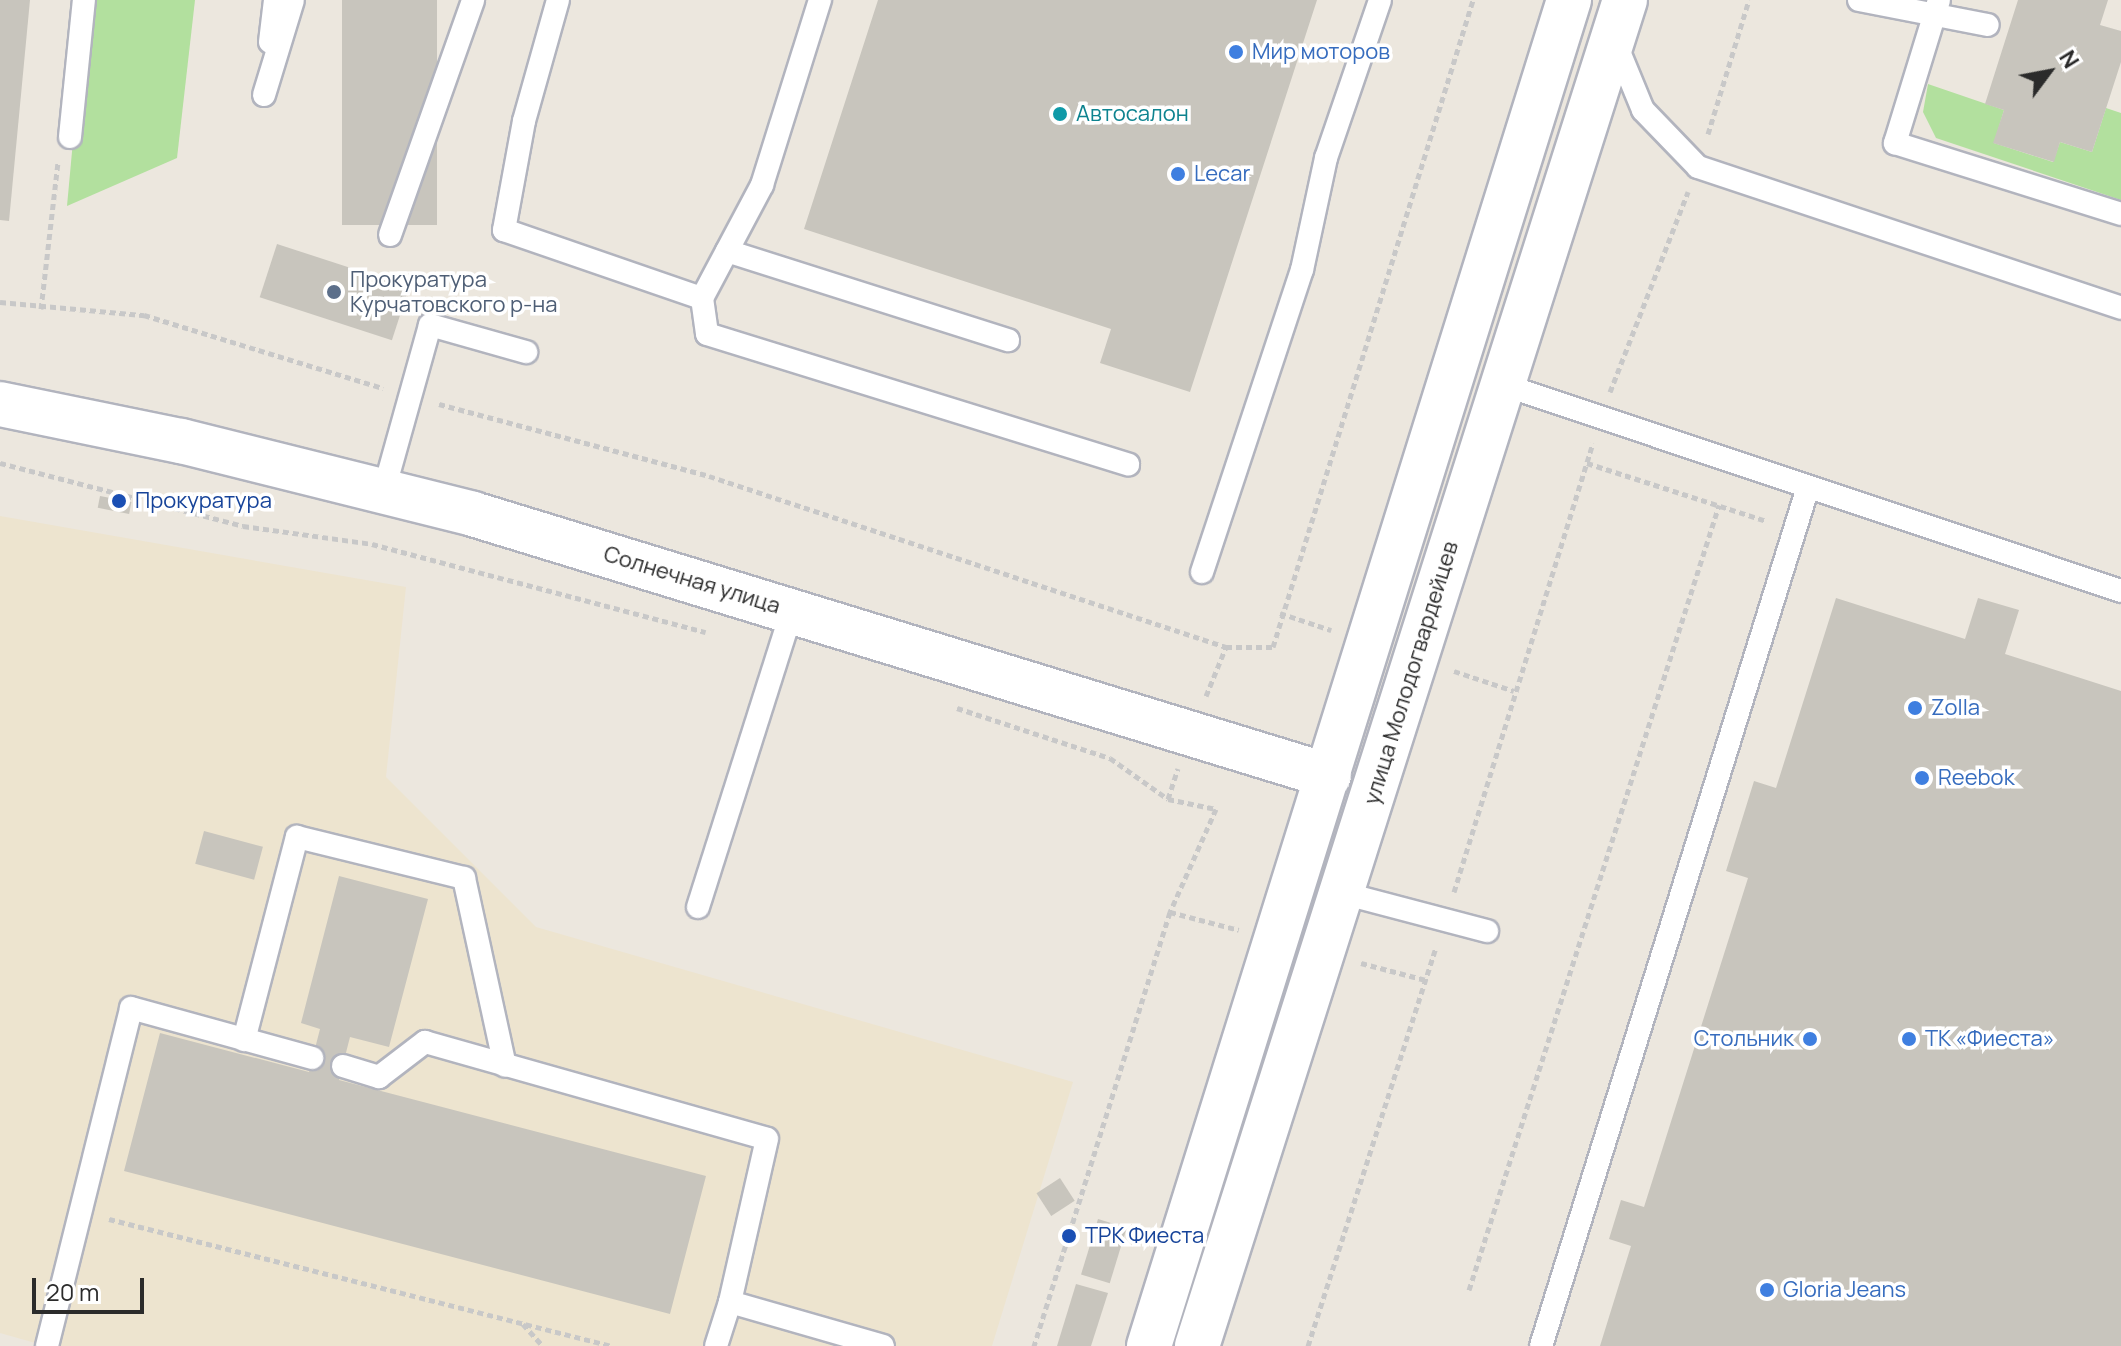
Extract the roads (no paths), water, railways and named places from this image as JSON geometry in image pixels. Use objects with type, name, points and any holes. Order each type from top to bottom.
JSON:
[{"type":"main road","points":[[1149,1346],[1569,0]]},
{"type":"main road","name":"улица Молодогвардейцев","points":[[1197,1346],[1619,19]]},
{"type":"main road","name":"Солнечная улица","points":[[0,404],[384,490],[792,610],[1375,788]]},
{"type":"lane","points":[[70,137],[84,0]]},
{"type":"lane","points":[[275,0],[264,95],[293,0]]},
{"type":"lane","points":[[390,235],[473,0]]},
{"type":"lane","points":[[558,0],[524,121],[504,230],[702,298]]},
{"type":"lane","points":[[820,0],[762,185],[702,298],[707,334],[1128,464]]},
{"type":"lane","points":[[1202,572],[1302,270],[1326,158],[1380,0]]},
{"type":"lane","points":[[1859,0],[1937,8],[1988,25]]},
{"type":"lane","points":[[1937,8],[1895,143],[2121,214]]},
{"type":"lane","points":[[1619,19],[1643,110],[1698,167],[2121,308]]},
{"type":"lane","points":[[727,251],[1008,340]]},
{"type":"lane","points":[[384,490],[430,325],[526,352]]},
{"type":"lane","points":[[1501,384],[2121,591]]},
{"type":"lane","points":[[1541,1346],[1808,487]]},
{"type":"lane","points":[[698,907],[792,610]]},
{"type":"lane","points":[[244,1040],[297,837],[464,878],[505,1066]]},
{"type":"lane","points":[[1342,893],[1487,931]]},
{"type":"lane","points":[[47,1346],[131,1008],[312,1058]]},
{"type":"lane","points":[[343,1066],[379,1077],[425,1042],[767,1139],[730,1302],[716,1346]]},
{"type":"lane","points":[[730,1302],[883,1346]]},
{"type":"place","name":"Мир моторов","points":[[1236,52]]},
{"type":"place","name":"Автосалон","points":[[1060,114]]},
{"type":"place","name":"Lecar","points":[[1178,174]]},
{"type":"place","name":"Прокуратура Курчатовского р-на","points":[[334,292]]},
{"type":"place","name":"Прокуратура","points":[[119,501]]},
{"type":"place","name":"Zolla","points":[[1915,708]]},
{"type":"place","name":"Reebok","points":[[1922,778]]},
{"type":"place","name":"Стольник","points":[[1810,1039]]},
{"type":"place","name":"ТК «Фиеста»","points":[[1909,1039]]},
{"type":"place","name":"ТРК Фиеста","points":[[1069,1236]]},
{"type":"place","name":"Gloria Jeans","points":[[1767,1290]]}]
